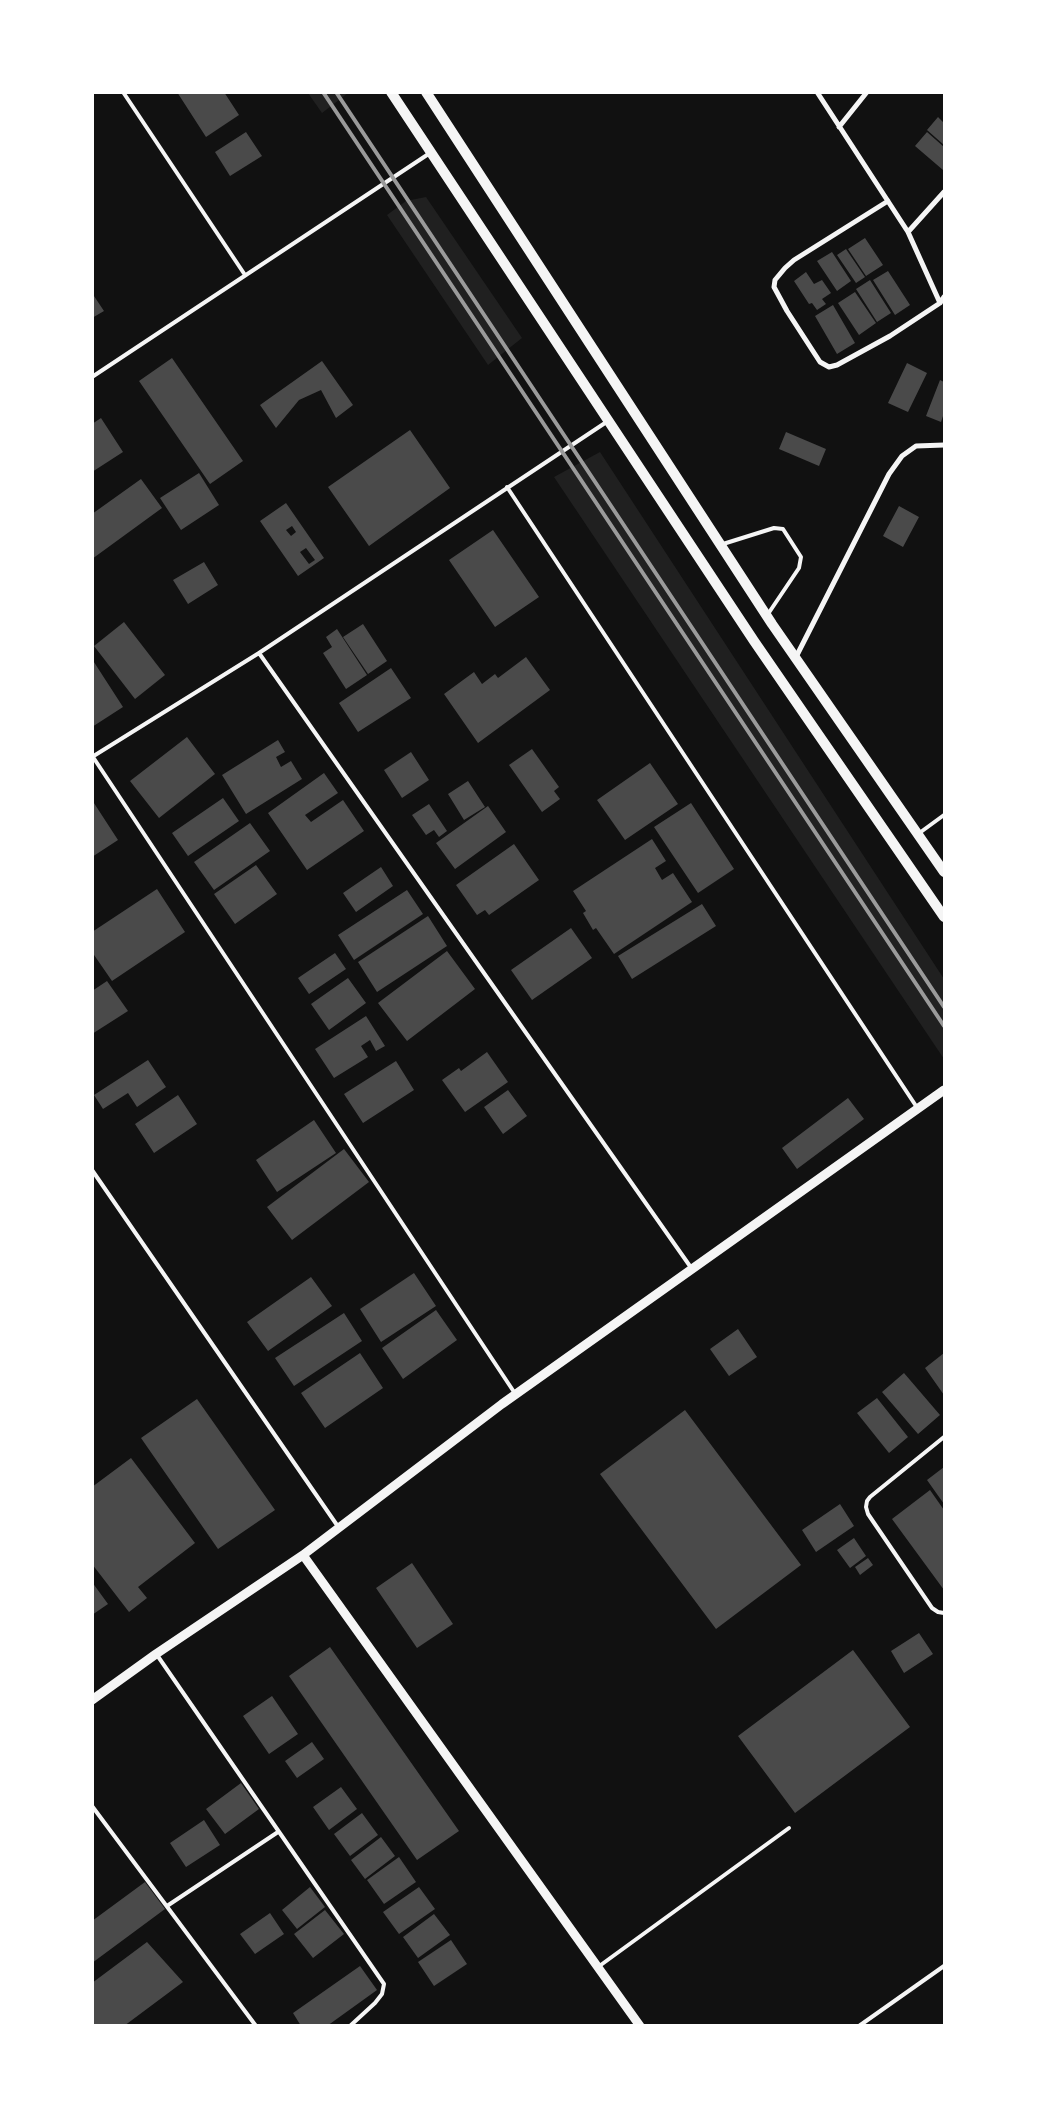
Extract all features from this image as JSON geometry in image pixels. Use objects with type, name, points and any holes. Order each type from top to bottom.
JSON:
[{"type":"main road","points":[[391,92],[754,641],[944,917]]},
{"type":"main road","points":[[426,92],[767,616],[944,872]]},
{"type":"street","points":[[817,92],[908,232],[940,303]]},
{"type":"street","points":[[839,127],[867,92]]},
{"type":"street","points":[[908,232],[944,192]]},
{"type":"street","points":[[888,201],[794,260],[775,280],[774,287],[787,311],[820,362],[829,367],[837,365],[890,336],[940,303],[944,297]]},
{"type":"street","points":[[796,658],[889,474],[902,456],[916,446],[944,445]]},
{"type":"street","points":[[92,1700],[156,1654],[303,1555],[516,1395],[944,1090]]},
{"type":"street","points":[[303,1555],[640,2026]]},
{"type":"lane","points":[[123,92],[245,276]]},
{"type":"lane","points":[[92,377],[431,152]]},
{"type":"lane","points":[[516,1395],[93,757],[259,653],[608,421]]},
{"type":"lane","points":[[507,487],[918,1109]]},
{"type":"lane","points":[[721,545],[780,528],[783,529],[802,557],[799,568],[767,616]]},
{"type":"lane","points":[[259,653],[692,1270]]},
{"type":"lane","points":[[918,834],[944,815]]},
{"type":"lane","points":[[92,1170],[339,1528]]},
{"type":"lane","points":[[944,1437],[870,1497],[866,1507],[868,1514],[932,1608],[944,1613]]},
{"type":"lane","points":[[156,1654],[384,1984],[382,1994],[375,2003],[350,2026]]},
{"type":"lane","points":[[92,1806],[256,2026]]},
{"type":"lane","points":[[598,1967],[789,1828]]},
{"type":"lane","points":[[167,1906],[278,1832]]},
{"type":"lane","points":[[859,2026],[944,1966]]},
{"type":"shaded area","points":[[308,93],[348,93],[322,113]]},
{"type":"shaded area","points":[[426,197],[522,338],[488,365],[387,215],[406,201]]},
{"type":"shaded area","points":[[600,452],[944,979],[944,1059],[554,477]]},
{"type":"building","points":[[177,92],[224,92],[239,115],[206,137]]},
{"type":"building","points":[[938,117],[944,123],[944,145],[927,130]]},
{"type":"building","points":[[246,132],[262,156],[230,176],[215,152]]},
{"type":"building","points":[[927,132],[944,147],[943,170],[915,146]]},
{"type":"building","points":[[865,238],[883,265],[866,276],[848,249]]},
{"type":"building","points":[[846,249],[865,277],[856,283],[837,255]]},
{"type":"building","points":[[832,252],[851,281],[837,291],[817,261]]},
{"type":"building","points":[[888,271],[910,305],[895,315],[873,280]]},
{"type":"building","points":[[806,272],[814,284],[822,280],[831,293],[822,299],[826,304],[817,310],[812,303],[809,304],[794,281]]},
{"type":"building","points":[[870,280],[891,313],[877,322],[856,289]]},
{"type":"building","points":[[855,292],[876,323],[859,335],[838,303]]},
{"type":"building","points":[[92,293],[104,311],[92,318]]},
{"type":"building","points":[[833,305],[855,343],[837,354],[815,316]]},
{"type":"building","points":[[172,358],[243,461],[210,484],[139,381]]},
{"type":"building","points":[[322,361],[353,405],[336,418],[321,390],[299,400],[276,428],[260,405]]},
{"type":"building","points":[[907,363],[927,373],[908,412],[888,403]]},
{"type":"building","points":[[940,380],[944,382],[944,413],[941,422],[926,416]]},
{"type":"building","points":[[101,418],[123,452],[92,472],[92,424]]},
{"type":"building","points":[[410,430],[450,488],[369,546],[328,487]]},
{"type":"building","points":[[786,432],[826,449],[819,466],[779,449]]},
{"type":"building","points":[[199,473],[219,505],[181,530],[160,498]]},
{"type":"building","points":[[141,479],[162,508],[92,559],[92,514]]},
{"type":"building","points":[[286,503],[324,558],[298,576],[260,521]],"holes":[[[292,526],[296,532],[291,536],[286,530]],[[306,548],[315,560],[309,564],[300,552]]]},
{"type":"building","points":[[899,506],[919,517],[903,547],[883,536]]},
{"type":"building","points":[[493,530],[539,597],[495,627],[449,560]]},
{"type":"building","points":[[204,562],[218,585],[188,604],[173,580]]},
{"type":"building","points":[[124,622],[165,675],[135,699],[94,646]]},
{"type":"building","points":[[363,624],[387,661],[368,674],[343,637]]},
{"type":"building","points":[[337,629],[367,675],[346,689],[323,653],[332,647],[326,637]]},
{"type":"building","points":[[526,657],[550,690],[478,743],[444,694],[474,672],[482,684],[495,674],[498,678]]},
{"type":"building","points":[[92,659],[123,707],[92,727]]},
{"type":"building","points":[[391,668],[411,698],[358,732],[339,703]]},
{"type":"building","points":[[187,737],[215,774],[159,818],[130,781]]},
{"type":"building","points":[[278,740],[285,752],[276,757],[281,767],[291,761],[302,779],[246,814],[222,775]]},
{"type":"building","points":[[532,749],[559,787],[554,791],[560,799],[542,812],[509,765]]},
{"type":"building","points":[[411,752],[429,780],[402,798],[384,770]]},
{"type":"building","points":[[650,763],[678,804],[625,840],[597,800]]},
{"type":"building","points":[[324,773],[338,793],[305,815],[311,822],[343,800],[364,831],[307,870],[268,813]]},
{"type":"building","points":[[468,781],[485,807],[464,820],[448,794]]},
{"type":"building","points":[[223,798],[239,821],[188,856],[172,833]]},
{"type":"building","points":[[92,800],[118,840],[92,857]]},
{"type":"building","points":[[691,803],[734,869],[698,893],[654,827]]},
{"type":"building","points":[[429,804],[447,831],[439,837],[434,830],[426,835],[412,815]]},
{"type":"building","points":[[488,806],[506,832],[455,869],[436,843]]},
{"type":"building","points":[[250,823],[270,851],[214,890],[194,862]]},
{"type":"building","points":[[652,839],[666,861],[655,868],[662,880],[673,873],[692,902],[614,954],[596,928],[593,930],[583,913],[586,911],[573,891]]},
{"type":"building","points":[[514,844],[539,880],[489,915],[485,910],[477,915],[456,885]]},
{"type":"building","points":[[256,865],[277,894],[235,924],[214,894]]},
{"type":"building","points":[[381,867],[393,886],[356,912],[343,893]]},
{"type":"building","points":[[157,889],[185,932],[112,981],[92,952],[92,932]]},
{"type":"building","points":[[407,890],[423,914],[354,960],[338,935]]},
{"type":"building","points":[[702,904],[716,926],[632,979],[618,956]]},
{"type":"building","points":[[428,916],[447,946],[377,992],[358,962]]},
{"type":"building","points":[[571,928],[592,958],[532,1000],[511,970]]},
{"type":"building","points":[[447,951],[475,989],[407,1041],[378,1003]]},
{"type":"building","points":[[335,953],[346,969],[309,994],[298,978]]},
{"type":"building","points":[[348,978],[366,1003],[329,1030],[311,1004]]},
{"type":"building","points":[[107,981],[128,1011],[92,1034],[92,991]]},
{"type":"building","points":[[366,1016],[385,1046],[376,1051],[370,1040],[361,1046],[368,1057],[334,1078],[315,1049]]},
{"type":"building","points":[[487,1052],[508,1082],[465,1112],[442,1080],[459,1068],[461,1071]]},
{"type":"building","points":[[148,1060],[166,1087],[137,1107],[128,1093],[103,1109],[94,1095]]},
{"type":"building","points":[[396,1061],[414,1090],[363,1123],[344,1094]]},
{"type":"building","points":[[508,1090],[527,1116],[503,1134],[484,1107]]},
{"type":"building","points":[[178,1095],[197,1124],[154,1153],[135,1124]]},
{"type":"building","points":[[848,1098],[864,1119],[797,1169],[782,1148]]},
{"type":"building","points":[[314,1120],[336,1153],[277,1192],[256,1160]]},
{"type":"building","points":[[344,1149],[369,1182],[292,1240],[267,1207]]},
{"type":"building","points":[[414,1273],[436,1306],[381,1342],[360,1309]]},
{"type":"building","points":[[311,1277],[332,1306],[268,1351],[247,1322]]},
{"type":"building","points":[[436,1310],[457,1340],[403,1379],[382,1348]]},
{"type":"building","points":[[344,1313],[362,1341],[294,1386],[275,1358]]},
{"type":"building","points":[[738,1329],[757,1357],[729,1376],[710,1349]]},
{"type":"building","points":[[360,1353],[383,1388],[325,1428],[301,1393]]},
{"type":"building","points":[[944,1353],[944,1395],[925,1368]]},
{"type":"building","points":[[904,1373],[940,1415],[918,1434],[882,1392]]},
{"type":"building","points":[[877,1398],[908,1437],[889,1453],[857,1413]]},
{"type":"building","points":[[197,1399],[275,1510],[218,1549],[141,1438]]},
{"type":"building","points":[[685,1410],[801,1565],[716,1629],[600,1474]]},
{"type":"building","points":[[131,1458],[195,1543],[138,1587],[147,1598],[129,1612],[92,1564],[92,1487]]},
{"type":"building","points":[[944,1467],[944,1504],[927,1480]]},
{"type":"building","points":[[930,1490],[944,1510],[944,1590],[892,1519]]},
{"type":"building","points":[[840,1504],[854,1526],[816,1552],[802,1530]]},
{"type":"building","points":[[854,1538],[866,1556],[850,1568],[837,1550]]},
{"type":"building","points":[[868,1558],[873,1565],[860,1575],[855,1567]]},
{"type":"building","points":[[412,1563],[453,1624],[417,1648],[376,1588]]},
{"type":"building","points":[[92,1582],[108,1604],[92,1615]]},
{"type":"building","points":[[919,1633],[933,1654],[904,1673],[891,1651]]},
{"type":"building","points":[[330,1647],[459,1831],[417,1860],[289,1676]]},
{"type":"building","points":[[853,1650],[910,1727],[795,1813],[738,1736]]},
{"type":"building","points":[[272,1696],[298,1734],[269,1754],[243,1716]]},
{"type":"building","points":[[312,1742],[324,1759],[297,1778],[285,1761]]},
{"type":"building","points":[[241,1783],[259,1809],[225,1834],[206,1809]]},
{"type":"building","points":[[341,1787],[357,1809],[329,1830],[313,1807]]},
{"type":"building","points":[[362,1813],[378,1835],[350,1856],[334,1834]]},
{"type":"building","points":[[204,1820],[220,1845],[186,1867],[170,1843]]},
{"type":"building","points":[[381,1837],[395,1856],[365,1879],[351,1860]]},
{"type":"building","points":[[399,1857],[416,1882],[384,1904],[367,1880]]},
{"type":"building","points":[[145,1882],[165,1909],[92,1963],[92,1921]]},
{"type":"building","points":[[310,1887],[325,1907],[297,1929],[282,1910]]},
{"type":"building","points":[[419,1887],[435,1909],[399,1934],[383,1912]]},
{"type":"building","points":[[325,1910],[344,1934],[313,1958],[294,1934]]},
{"type":"building","points":[[270,1913],[284,1934],[255,1954],[240,1934]]},
{"type":"building","points":[[434,1914],[450,1935],[418,1958],[403,1937]]},
{"type":"building","points":[[451,1940],[467,1964],[434,1986],[418,1962]]},
{"type":"building","points":[[147,1942],[183,1982],[124,2026],[92,2026],[92,1983]]},
{"type":"building","points":[[360,1966],[377,1990],[327,2026],[301,2026],[293,2013]]},
{"type":"railway","points":[[323,92],[944,1026]]},
{"type":"railway","points":[[336,92],[944,1007]]}]
